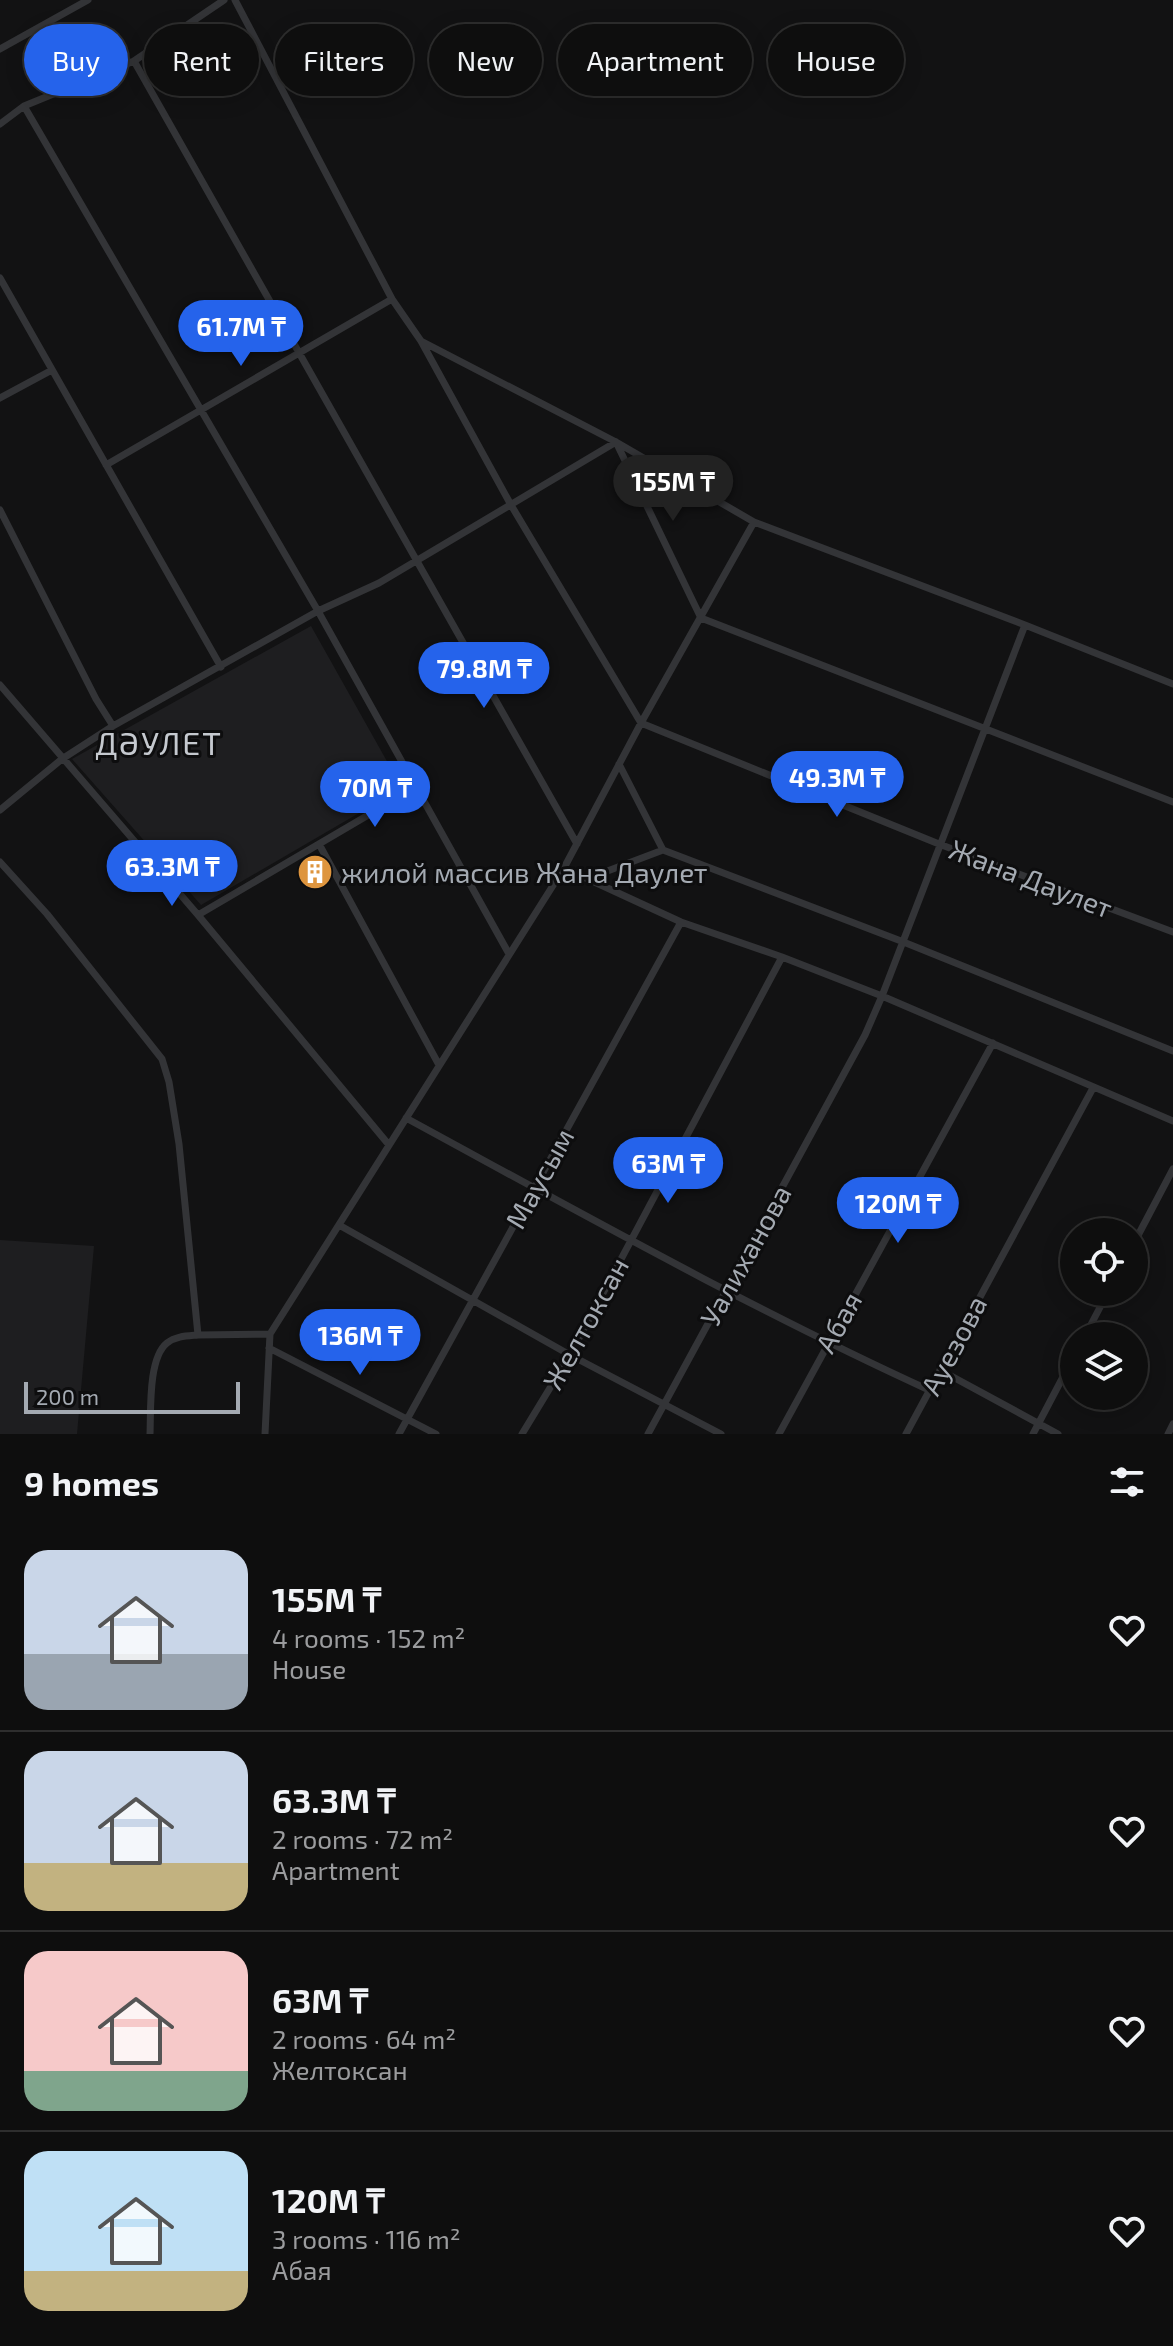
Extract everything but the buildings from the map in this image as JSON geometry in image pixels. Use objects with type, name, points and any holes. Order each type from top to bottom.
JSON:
[{"type":"street","points":[[0,49],[88,0]]},
{"type":"street","points":[[0,124],[24,106],[134,61],[224,0]]},
{"type":"street","points":[[235,0],[392,299],[421,341],[511,505],[641,723]]},
{"type":"street","points":[[134,61],[577,844]]},
{"type":"street","points":[[24,106],[318,611],[509,954]]},
{"type":"street","points":[[0,278],[221,667]]},
{"type":"street","points":[[106,465],[392,299]]},
{"type":"street","points":[[421,341],[616,442],[754,522],[1173,684]]},
{"type":"street","points":[[0,398],[52,370]]},
{"type":"street","points":[[0,810],[62,759],[113,726],[318,611],[379,583],[616,442]]},
{"type":"street","points":[[616,442],[701,618],[1173,802]]},
{"type":"street","points":[[0,510],[113,726]]},
{"type":"street","points":[[265,1434],[270,1334],[564,868],[754,522]]},
{"type":"street","name":"Уалиханова","points":[[648,1434],[865,1035],[1025,625]]},
{"type":"street","points":[[0,685],[198,915],[389,1145]]},
{"type":"street","name":"Жана Даулет","points":[[641,723],[939,844],[1173,932]]},
{"type":"street","points":[[619,764],[663,850]]},
{"type":"street","points":[[198,915],[416,787]]},
{"type":"street","points":[[319,844],[439,1065]]},
{"type":"street","points":[[589,878],[663,850],[901,941],[1173,1051]]},
{"type":"street","points":[[0,862],[47,914],[162,1059],[179,1144],[198,1335]]},
{"type":"street","points":[[564,868],[681,922],[882,996],[1173,1121]]},
{"type":"street","name":"Маусым","points":[[399,1434],[681,922]]},
{"type":"street","name":"Желтоксан","points":[[522,1434],[570,1355],[782,957]]},
{"type":"street","name":"Абая","points":[[779,1434],[993,1043]]},
{"type":"street","name":"Ауезова","points":[[906,1434],[1093,1088]]},
{"type":"street","points":[[406,1118],[631,1241],[827,1343],[929,1390]]},
{"type":"street","points":[[1147,1218],[1173,1169]]},
{"type":"street","points":[[339,1225],[570,1355],[721,1434]]},
{"type":"street","points":[[150,1434],[154,1370],[159,1353],[167,1343],[178,1337],[198,1335],[270,1334]]},
{"type":"street","points":[[269,1348],[436,1434]]},
{"type":"street","points":[[940,1370],[1058,1434]]},
{"type":"street","points":[[1033,1434],[1060,1382]]},
{"type":"street","points":[[1168,1434],[1173,1424]]},
{"type":"shaded area","points":[[311,626],[402,788],[201,905],[72,759]]},
{"type":"shaded area","points":[[0,1240],[94,1246],[77,1434],[0,1434]]},
{"type":"place","name":"жилой массив Жана Даулет","points":[[315,872]]},
{"type":"district","name":"ДӘУЛЕТ","points":[[159,742]]}]
